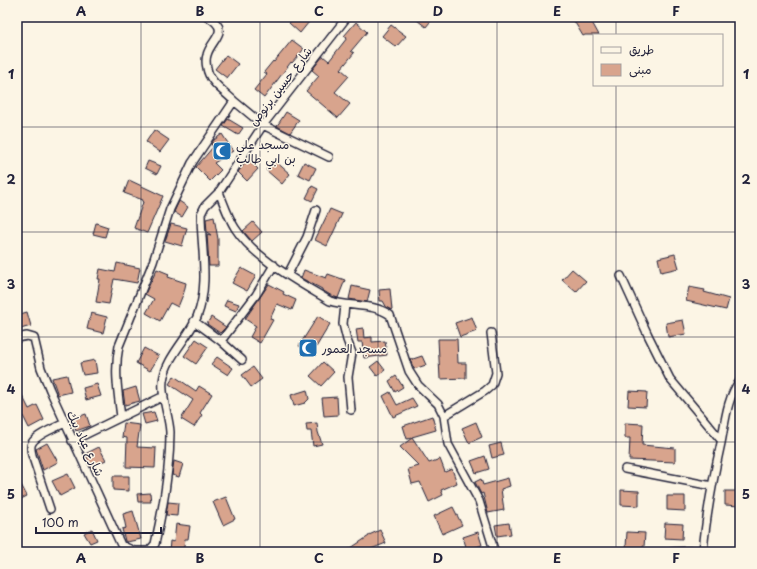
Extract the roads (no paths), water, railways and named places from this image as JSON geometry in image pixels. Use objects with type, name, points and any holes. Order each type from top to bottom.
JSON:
[{"type":"street","points":[[208,17],[217,24],[220,29],[218,37],[207,55],[207,68],[212,80],[262,126],[329,157]]},
{"type":"street","name":"شارع حسين برنوص","points":[[147,552],[155,544],[168,467],[170,433],[163,381],[168,364],[197,316],[204,289],[201,214],[205,206],[219,192],[262,126],[347,17]]},
{"type":"street","points":[[121,417],[116,373],[118,346],[153,262],[170,209],[192,163],[234,101]]},
{"type":"street","points":[[219,192],[236,229],[248,244],[274,265],[330,301],[345,305],[376,308],[390,315],[409,371],[418,385],[438,404],[444,416],[448,444],[479,501],[494,550]]},
{"type":"street","points":[[288,274],[307,237],[316,210]]},
{"type":"street","points":[[221,341],[256,295],[274,265]]},
{"type":"street","points":[[621,276],[648,336],[670,379],[721,440]]},
{"type":"street","points":[[345,305],[343,324],[352,353],[348,377],[351,410]]},
{"type":"street","points":[[194,321],[221,341],[242,360]]},
{"type":"street","points":[[444,416],[485,391],[492,385],[496,373],[491,333]]},
{"type":"street","name":"شارع عياد بيك","points":[[17,338],[27,336],[34,338],[41,368],[72,441],[98,493],[120,549],[147,552]]},
{"type":"street","points":[[672,552],[703,552],[707,512],[721,440],[731,397],[740,381]]},
{"type":"street","points":[[72,441],[164,396]]},
{"type":"street","points":[[50,508],[31,448],[32,443],[36,438],[64,423]]},
{"type":"street","points":[[624,469],[712,486]]},
{"type":"place","name":"مسجد علي بن ابي طالب","points":[[222,151]]},
{"type":"place","name":"مسجد العمور","points":[[308,348]]}]
